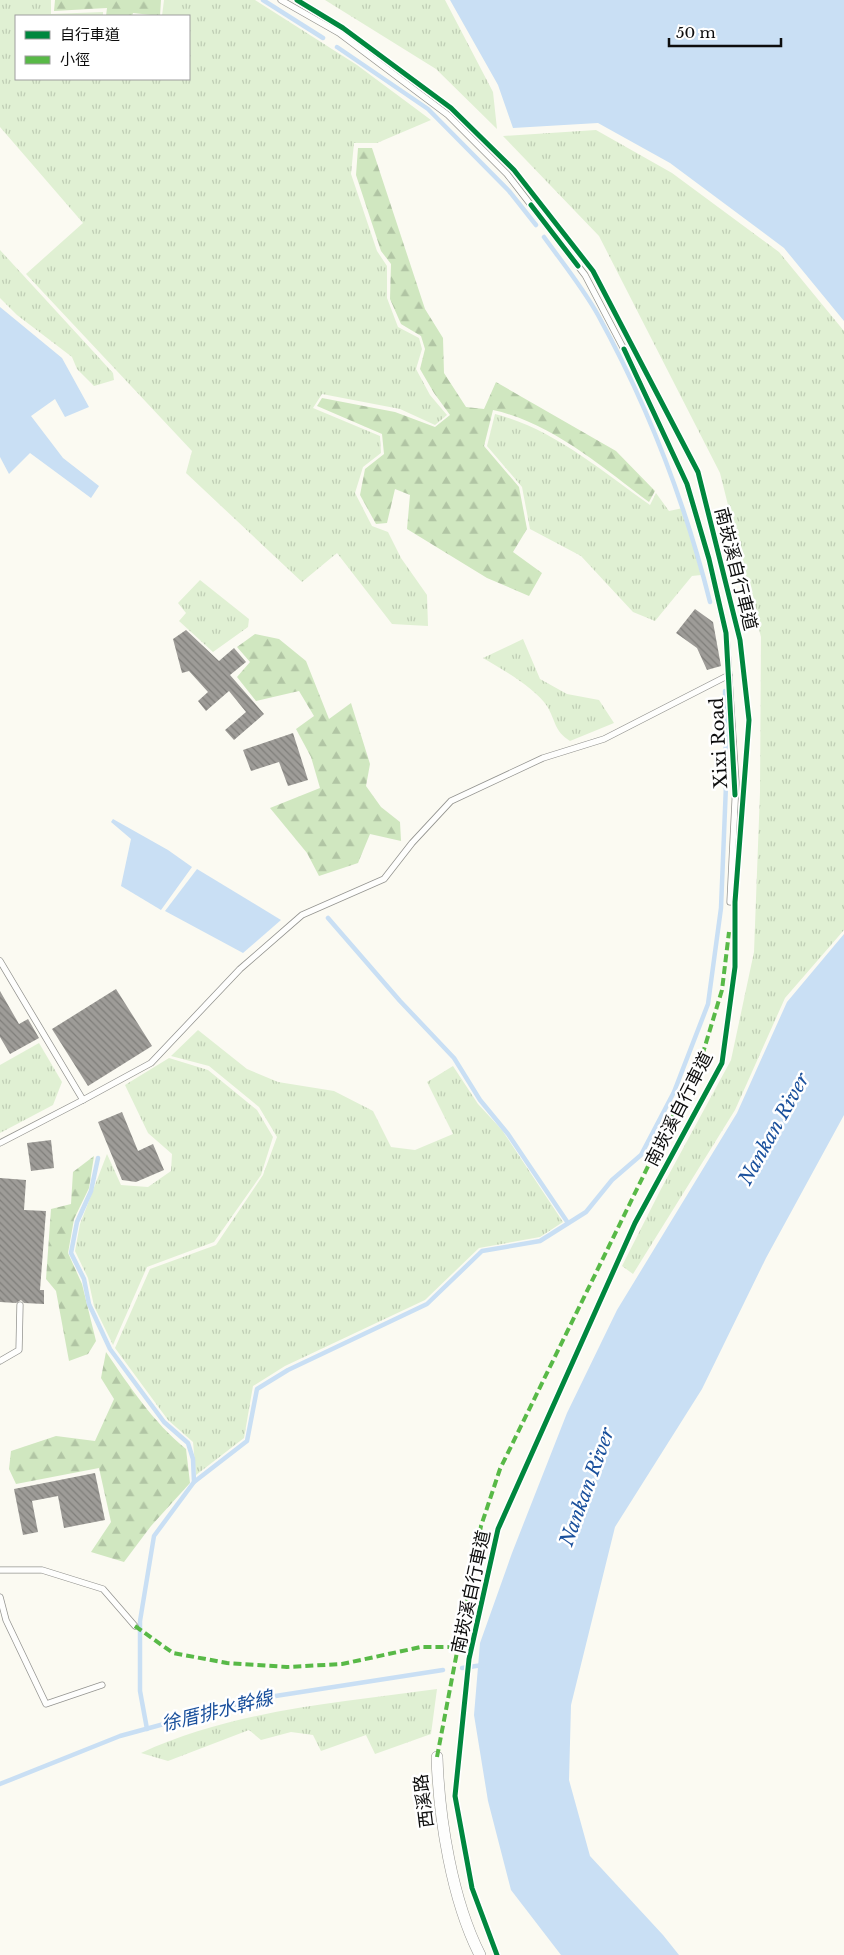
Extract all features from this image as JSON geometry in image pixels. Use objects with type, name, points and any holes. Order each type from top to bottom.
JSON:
[{"type":"street","name":"西溪路","points":[[437,1757],[438,1796],[455,1883],[473,1942],[480,1955]]},
{"type":"lane","name":"Xixi Road","points":[[281,0],[339,33],[448,115],[507,174],[585,275],[630,359],[687,484],[709,559],[726,633],[736,782],[730,902]]},
{"type":"lane","points":[[0,1143],[151,1063],[240,969],[302,915],[384,879],[412,843],[451,801],[543,758],[604,739],[729,675]]},
{"type":"lane","points":[[0,961],[83,1100]]},
{"type":"lane","points":[[0,1361],[19,1350],[20,1305]]},
{"type":"lane","points":[[0,1570],[42,1570],[103,1589],[135,1626]]},
{"type":"lane","points":[[0,1597],[6,1620],[46,1704],[102,1685]]},
{"type":"green space","points":[[0,0],[51,0],[51,14],[103,12],[103,15],[15,15],[15,80],[190,80],[190,15],[162,15],[164,0],[255,0],[357,65],[431,120],[377,143],[354,143],[351,174],[377,251],[387,266],[387,298],[398,327],[419,338],[422,349],[416,369],[430,395],[447,415],[435,425],[400,409],[322,394],[313,408],[380,436],[381,453],[363,467],[355,493],[372,526],[388,532],[401,558],[427,595],[428,626],[392,624],[337,553],[302,582],[186,473],[192,451],[26,274],[83,223],[0,127]]},
{"type":"green space","points":[[55,0],[161,0],[160,15],[133,13],[132,15],[106,15],[107,8],[54,11]]},
{"type":"green space","points":[[325,0],[445,0],[493,92],[497,129],[436,69]]},
{"type":"green space","points":[[596,130],[672,173],[779,252],[844,331],[844,930],[785,998],[735,1110],[633,1274],[622,1266],[661,1189],[731,1060],[754,952],[760,792],[761,637],[720,473],[599,236],[503,136]]},
{"type":"green space","points":[[358,148],[372,148],[425,309],[443,338],[444,373],[466,407],[484,409],[496,382],[616,451],[655,491],[649,502],[595,461],[556,436],[515,416],[493,410],[484,446],[519,487],[527,529],[513,552],[542,573],[529,596],[487,578],[407,529],[410,495],[395,489],[387,523],[376,524],[360,495],[365,469],[384,454],[382,434],[317,406],[322,398],[395,412],[435,427],[450,415],[420,369],[425,349],[421,336],[401,324],[390,299],[391,264],[381,251],[356,175]]},
{"type":"green space","points":[[0,250],[113,373],[114,380],[94,386],[77,369],[72,357],[17,315],[0,298]]},
{"type":"green space","points":[[495,414],[537,429],[556,440],[595,465],[650,505],[656,493],[669,511],[683,508],[701,575],[692,576],[655,621],[633,612],[581,556],[530,529],[522,487],[487,446]]},
{"type":"green space","points":[[200,580],[249,619],[248,627],[213,652],[179,621],[186,613],[178,603]]},
{"type":"green space","points":[[255,634],[279,639],[306,661],[329,719],[351,703],[370,764],[366,786],[381,807],[400,822],[401,841],[370,834],[358,863],[319,876],[307,853],[270,808],[320,788],[311,757],[296,729],[314,716],[299,691],[256,701],[237,677],[250,662],[237,647]]},
{"type":"green space","points":[[523,639],[540,679],[567,694],[599,700],[614,723],[570,741],[561,733],[547,706],[535,692],[518,679],[483,658]]},
{"type":"green space","points":[[198,1030],[247,1069],[278,1082],[334,1091],[373,1111],[391,1147],[415,1150],[453,1134],[427,1082],[453,1066],[478,1104],[502,1130],[563,1222],[540,1237],[479,1248],[425,1300],[285,1366],[253,1386],[244,1438],[196,1475],[193,1442],[168,1420],[115,1348],[150,1269],[216,1245],[263,1175],[277,1137],[259,1107],[209,1066],[171,1056]]},
{"type":"green space","points":[[39,1043],[62,1082],[53,1105],[0,1133],[0,1065]]},
{"type":"green space","points":[[169,1058],[208,1070],[257,1110],[273,1137],[261,1175],[214,1242],[147,1267],[113,1345],[94,1306],[88,1278],[75,1251],[80,1224],[107,1154],[121,1185],[148,1187],[171,1171],[172,1154],[148,1133],[125,1085]]},
{"type":"green space","points":[[94,1156],[89,1188],[74,1219],[68,1253],[82,1284],[96,1341],[88,1354],[69,1361],[56,1291],[46,1279],[51,1209],[71,1204],[73,1172]]},
{"type":"green space","points":[[106,1352],[153,1416],[186,1449],[190,1483],[151,1526],[124,1562],[91,1552],[111,1522],[99,1468],[16,1484],[9,1469],[11,1451],[56,1436],[95,1441],[114,1399],[101,1378]]},
{"type":"green space","points":[[437,1689],[431,1734],[375,1754],[366,1735],[321,1751],[313,1735],[291,1732],[261,1740],[249,1730],[168,1761],[141,1753],[176,1738],[212,1727],[286,1710]]},
{"type":"water","points":[[450,0],[844,0],[844,321],[784,248],[670,163],[598,123],[513,128],[498,85]]},
{"type":"water","points":[[0,307],[62,358],[89,407],[65,417],[55,399],[31,416],[63,458],[99,486],[91,498],[30,453],[9,474],[0,457]]},
{"type":"water","points":[[113,819],[168,850],[192,867],[161,910],[121,886],[131,839],[111,822]]},
{"type":"water","points":[[197,869],[281,920],[243,953],[165,911]]},
{"type":"water","name":"Nankan River","points":[[844,934],[844,1115],[766,1258],[702,1389],[615,1527],[571,1705],[569,1780],[590,1856],[679,1955],[561,1955],[511,1890],[488,1801],[474,1715],[480,1643],[512,1553],[567,1413],[617,1310],[737,1113],[787,1002]]},
{"type":"building","points":[[695,609],[713,622],[721,666],[707,670],[697,648],[676,633]]},
{"type":"building","points":[[186,630],[219,661],[234,648],[246,662],[230,675],[264,714],[234,740],[225,730],[246,712],[229,691],[206,711],[198,701],[208,692],[189,671],[182,673],[173,639]]},
{"type":"building","points":[[293,733],[308,780],[288,786],[279,762],[251,771],[243,750]]},
{"type":"building","points":[[116,989],[152,1046],[88,1086],[52,1029]]},
{"type":"building","points":[[0,991],[19,1024],[28,1019],[39,1038],[10,1054],[0,1037]]},
{"type":"building","points":[[122,1112],[138,1151],[153,1144],[164,1170],[136,1182],[122,1180],[98,1122]]},
{"type":"building","points":[[51,1140],[54,1168],[31,1171],[27,1143]]},
{"type":"building","points":[[0,1178],[26,1180],[24,1210],[46,1211],[40,1290],[44,1290],[44,1304],[24,1303],[21,1300],[16,1303],[0,1302]]},
{"type":"building","points":[[95,1473],[105,1520],[64,1528],[58,1496],[32,1501],[38,1532],[23,1535],[14,1489]]},
{"type":"waterway","points":[[263,0],[323,38]]},
{"type":"waterway","points":[[337,47],[428,109],[509,191],[536,225]]},
{"type":"waterway","points":[[544,237],[598,315],[649,419],[677,491],[710,602]]},
{"type":"waterway","points":[[147,1729],[140,1691],[140,1621],[154,1536],[194,1482],[247,1441],[257,1389],[288,1370],[427,1304],[482,1251],[540,1241],[586,1212],[612,1180],[641,1155],[674,1092],[708,1004],[721,908],[726,785],[725,691]]},
{"type":"waterway","points":[[328,918],[400,1001],[454,1058],[480,1100],[508,1134],[568,1223]]},
{"type":"waterway","points":[[98,1158],[91,1191],[77,1222],[71,1253],[84,1279],[89,1304],[110,1349],[164,1422],[188,1443],[193,1459],[194,1482]]},
{"type":"waterway","name":"徐厝排水幹線","points":[[462,1668],[483,1665]]},
{"type":"waterway","name":"徐厝排水幹線","points":[[0,1784],[120,1736],[256,1699],[443,1670]]},
{"type":"marked path","points":[[437,1757],[481,1526],[500,1469],[702,1056],[722,990],[729,932]]},
{"type":"marked path","points":[[135,1626],[173,1653],[227,1663],[287,1667],[342,1664],[421,1647],[457,1647]]},
{"type":"cycle path","name":"南崁溪自行車道","points":[[297,0],[343,28],[451,108],[514,170],[593,271],[698,472],[740,640],[749,720],[735,902],[735,967],[722,1063],[635,1223],[498,1529],[469,1659],[455,1796],[472,1888],[497,1955]]},
{"type":"cycle path","points":[[531,205],[578,266]]},
{"type":"cycle path","points":[[624,349],[687,484],[709,559],[726,633],[735,795]]}]
